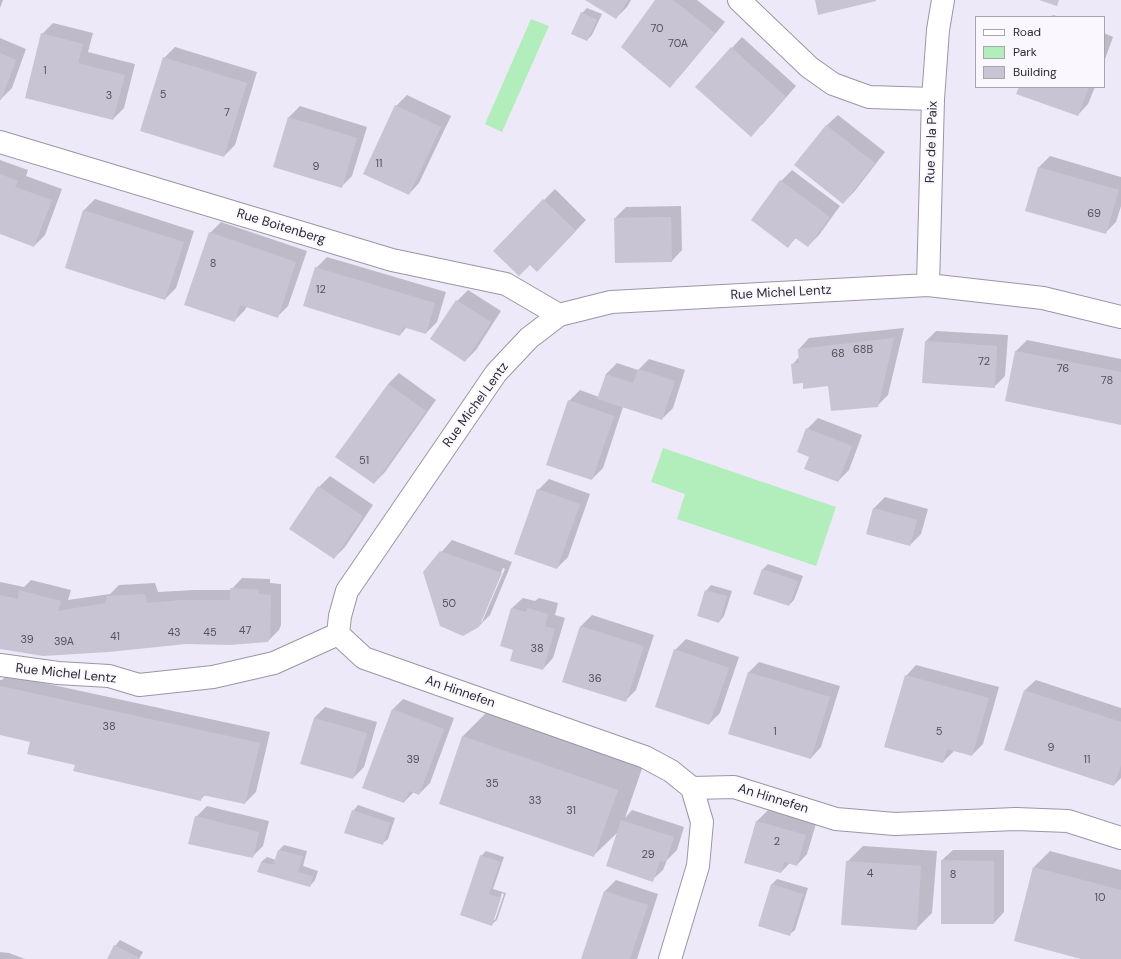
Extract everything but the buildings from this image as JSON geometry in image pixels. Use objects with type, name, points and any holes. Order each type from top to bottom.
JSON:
[{"type":"street","points":[[739,0],[809,67],[833,84],[869,97],[933,99]]},
{"type":"street","name":"Rue de la Paix","points":[[928,285],[933,99],[938,30],[943,0]]},
{"type":"street","name":"Rue Boitenberg","points":[[0,142],[392,260],[506,284],[559,315]]},
{"type":"street","name":"Rue Michel Lentz","points":[[0,665],[109,676],[139,685],[213,677],[274,663],[338,634],[340,616],[348,591],[496,373],[528,338],[559,315],[611,302],[928,285],[1043,298],[1121,316]]},
{"type":"street","name":"An Hinnefen","points":[[338,634],[364,658],[644,757],[670,771],[692,788],[734,786],[836,819],[895,824],[1016,819],[1068,821],[1121,838]]},
{"type":"street","points":[[670,959],[698,866],[702,822],[692,788]]},
{"type":"green space","points":[[531,19],[549,26],[502,132],[485,124]]},
{"type":"green space","points":[[663,448],[836,507],[816,566],[677,519],[685,494],[651,482]]}]
